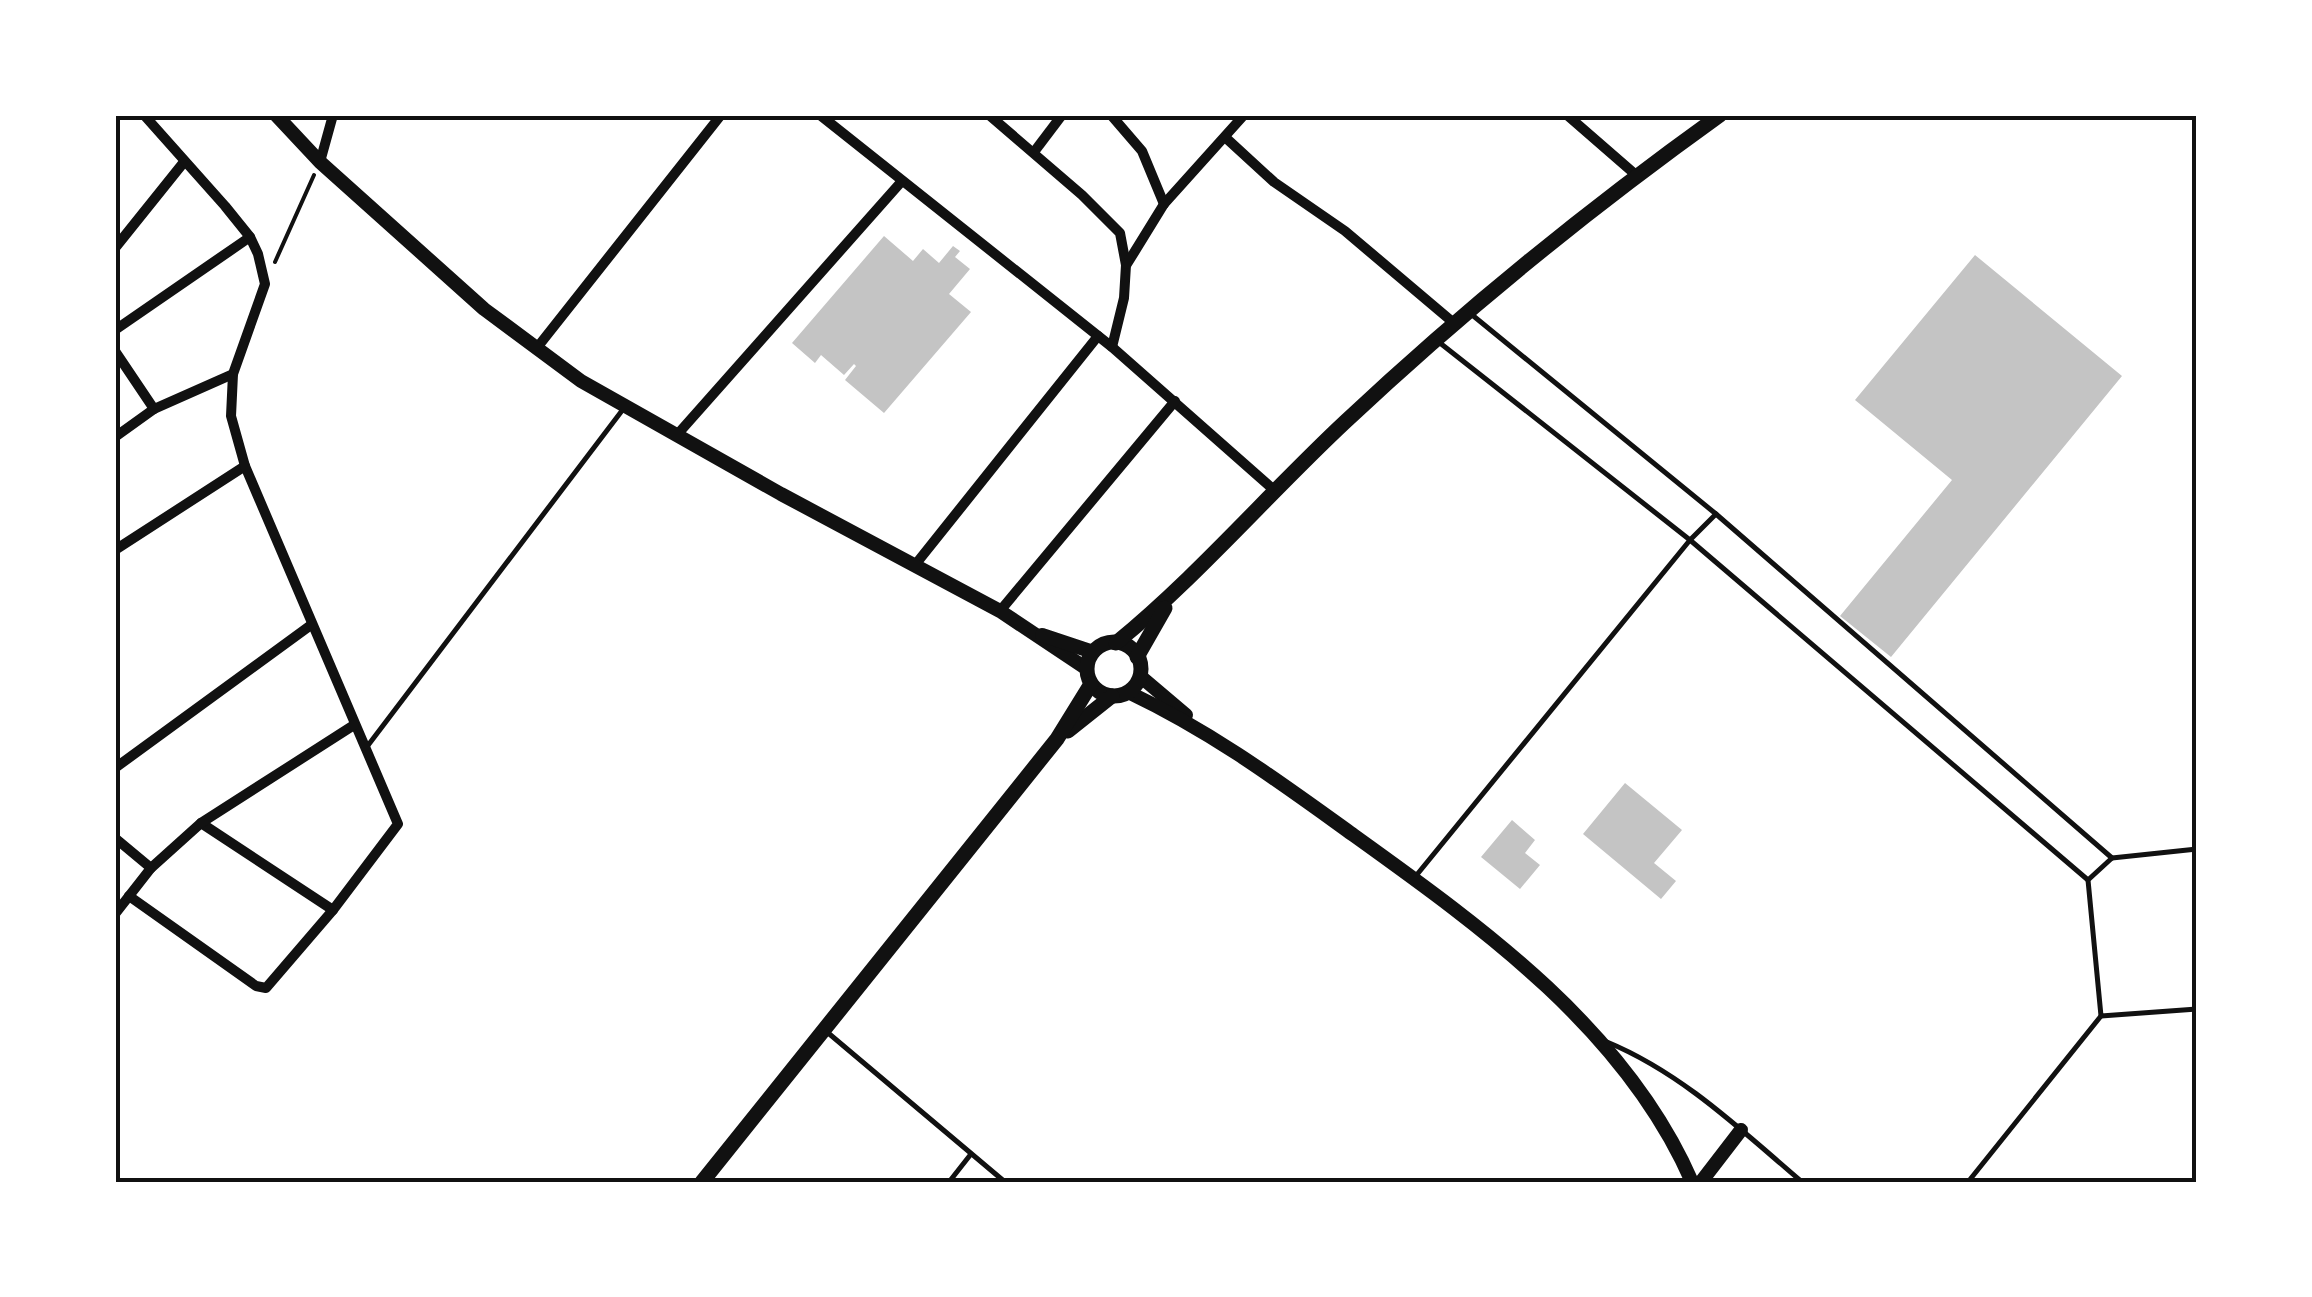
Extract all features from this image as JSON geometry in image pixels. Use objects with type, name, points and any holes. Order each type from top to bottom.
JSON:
[{"type":"main road","points":[[276,115],[320,162],[471,297],[536,349],[624,408],[1000,611],[1036,633],[1089,676],[1096,690],[1120,694],[1202,728]]},
{"type":"main road","points":[[1116,643],[1170,600],[1274,490],[1455,324],[1636,176],[1720,115]]},
{"type":"main road","points":[[1138,657],[1170,600]]},
{"type":"main road","points":[[1036,633],[1093,652],[1108,643],[1132,650],[1138,657],[1140,676],[1202,728],[1414,879],[1526,968],[1599,1038],[1629,1074],[1660,1120],[1692,1182]]},
{"type":"main road","points":[[702,1182],[1057,740],[1089,676],[1093,652]]},
{"type":"main road","points":[[1057,740],[1140,676]]},
{"type":"main road","points":[[1702,1182],[1741,1130]]},
{"type":"street","points":[[129,896],[256,986],[266,988],[333,910],[398,824],[310,625],[245,466],[231,416],[233,374],[265,284],[258,254],[250,236],[144,115]]},
{"type":"street","points":[[320,162],[333,115]]},
{"type":"street","points":[[536,349],[721,115]]},
{"type":"street","points":[[820,115],[1112,347],[1274,490]]},
{"type":"street","points":[[989,115],[1120,234],[1126,264],[1124,298],[1112,347]]},
{"type":"street","points":[[1034,152],[1062,115]]},
{"type":"street","points":[[1111,115],[1142,151],[1164,204]]},
{"type":"street","points":[[1126,264],[1164,204],[1244,115]]},
{"type":"street","points":[[1568,115],[1636,176]]},
{"type":"street","points":[[1226,138],[1274,182],[1346,230],[1455,324]]},
{"type":"street","points":[[115,248],[184,162]]},
{"type":"street","points":[[676,436],[902,181]]},
{"type":"street","points":[[115,330],[250,236]]},
{"type":"street","points":[[914,565],[1098,336]]},
{"type":"street","points":[[115,351],[154,409]]},
{"type":"street","points":[[115,437],[154,409],[233,374]]},
{"type":"street","points":[[1000,611],[1175,401]]},
{"type":"street","points":[[116,546],[245,466]]},
{"type":"street","points":[[115,768],[310,625]]},
{"type":"street","points":[[115,914],[151,868],[201,823],[354,725]]},
{"type":"street","points":[[201,823],[333,910]]},
{"type":"street","points":[[115,838],[151,868]]},
{"type":"lane","points":[[1469,312],[1716,514],[2112,858]]},
{"type":"lane","points":[[1437,340],[1690,540],[2088,880],[2101,1016],[1968,1182]]},
{"type":"lane","points":[[365,750],[624,408]]},
{"type":"lane","points":[[1414,879],[1690,540],[1716,514]]},
{"type":"lane","points":[[2088,880],[2112,858],[2197,849]]},
{"type":"lane","points":[[2101,1016],[2197,1008]]},
{"type":"lane","points":[[825,1030],[1004,1182]]},
{"type":"lane","points":[[1599,1038],[1646,1058],[1802,1182]]},
{"type":"lane","points":[[949,1182],[971,1154]]},
{"type":"path","points":[[265,284],[320,162]]},
{"type":"building","points":[[884,236],[913,261],[923,249],[939,263],[953,246],[960,251],[955,257],[970,269],[949,294],[971,312],[884,413],[845,380],[854,364],[844,375],[821,355],[815,363],[792,343]]},
{"type":"building","points":[[1975,255],[2122,376],[1891,657],[1840,616],[1952,480],[1855,400]]},
{"type":"building","points":[[1625,783],[1682,830],[1654,863],[1676,881],[1661,899],[1583,834]]},
{"type":"building","points":[[1512,820],[1535,840],[1525,853],[1540,865],[1520,889],[1481,857]]}]
